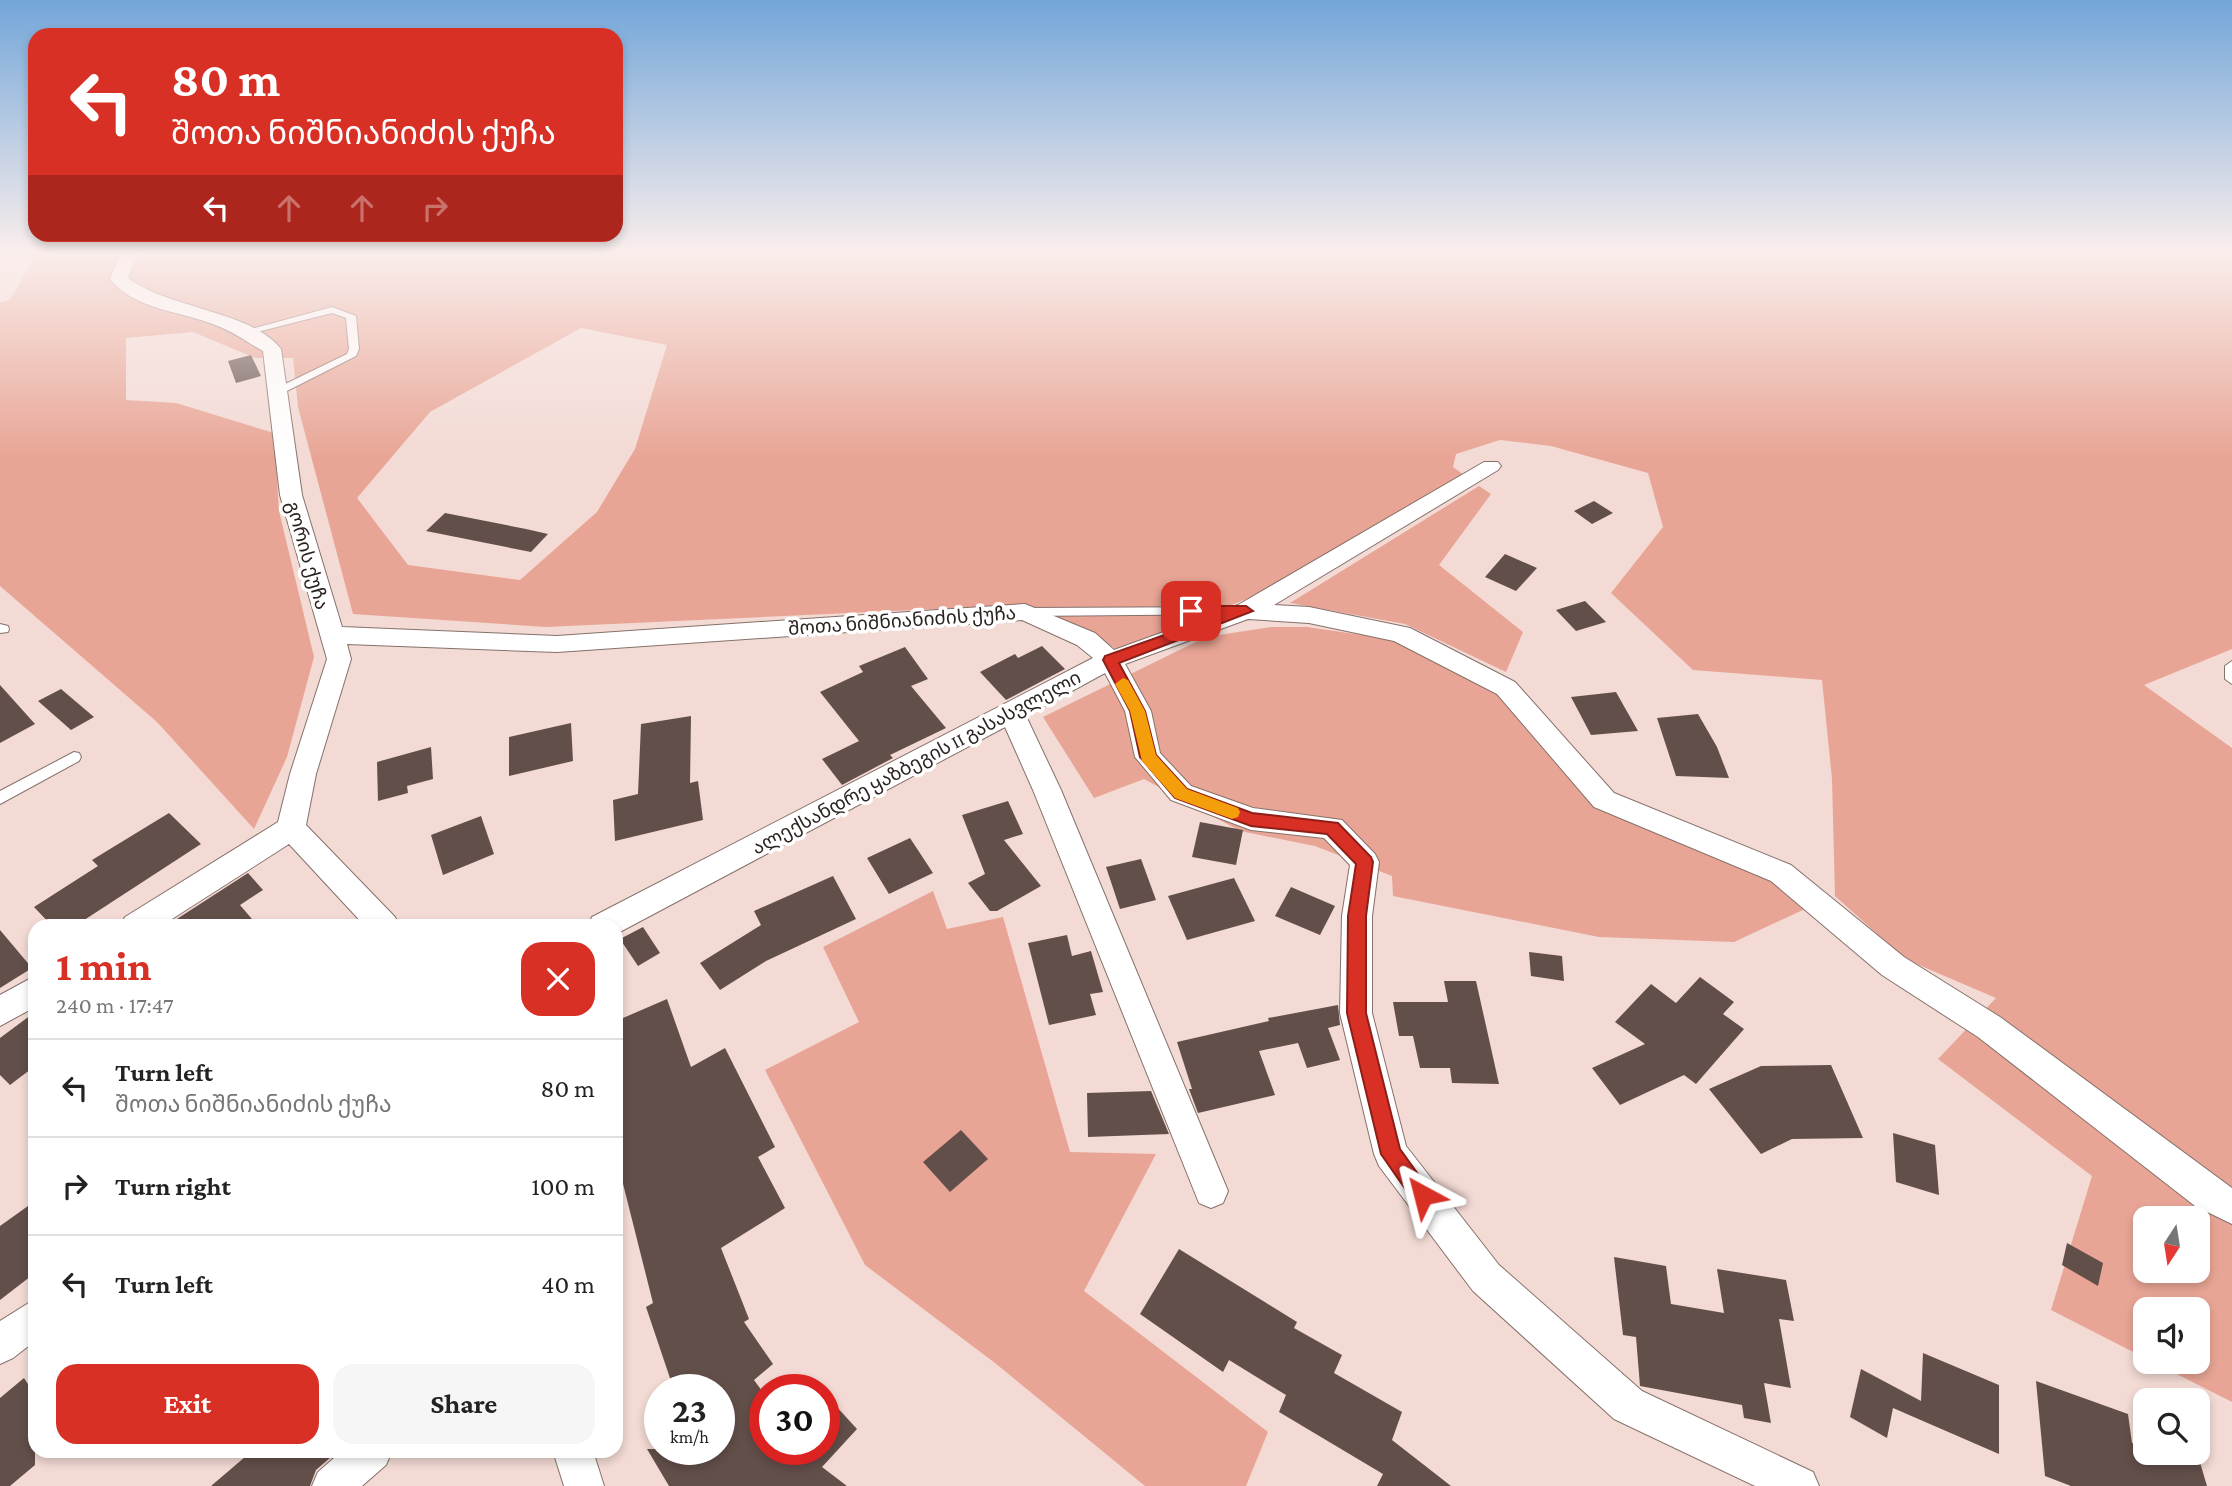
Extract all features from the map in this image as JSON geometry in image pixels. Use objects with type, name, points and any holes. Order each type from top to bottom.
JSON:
[{"type":"street","name":"გორის ქუჩა","points":[[217,319],[245,332],[272,349],[291,495],[339,659],[303,774],[291,828]]},
{"type":"street","name":"ალექსანდრე ყაზბეგის II გასასვლელი","points":[[616,919],[1110,660],[1246,611],[1491,466]]},
{"type":"street","points":[[1246,611],[1309,615],[1401,634],[1506,688],[1604,800],[1781,873],[1893,966],[1989,1027],[2207,1194],[2232,1207]]},
{"type":"street","name":"შოთა ნიშნიანიძის ქუჩა","points":[[331,635],[557,644],[1025,612],[1086,639],[1110,660],[1138,711],[1148,757],[1181,793],[1251,819],[1332,828],[1365,862],[1357,916],[1356,1013],[1391,1154],[1486,1278],[1628,1405],[1799,1486]]},
{"type":"street","points":[[1011,712],[1047,790],[1211,1191]]},
{"type":"street","points":[[147,919],[291,828],[377,919]]},
{"type":"street","points":[[0,1012],[28,994]]},
{"type":"street","points":[[0,1345],[28,1323]]},
{"type":"street","points":[[332,1486],[364,1458]]},
{"type":"street","points":[[575,1458],[584,1486]]},
{"type":"lane","points":[[245,332],[295,319]]},
{"type":"lane","points":[[277,392],[351,356],[354,349],[351,319]]},
{"type":"lane","points":[[1025,612],[1246,611]]},
{"type":"lane","points":[[2232,666],[2232,679]]},
{"type":"lane","points":[[0,798],[75,757]]},
{"type":"shaded area","points":[[0,319],[2232,319],[2232,649],[2144,685],[2232,748],[2232,1402],[2210,1391],[2210,1388],[2204,1388],[2177,1374],[2210,1374],[2210,1297],[2133,1297],[2133,1352],[2051,1310],[2092,1176],[1938,1059],[1996,998],[1905,959],[1835,896],[1832,779],[1822,680],[1693,670],[1611,593],[1663,527],[1648,473],[1551,446],[1500,440],[1456,454],[1453,467],[1464,475],[1254,596],[1118,650],[1078,627],[1023,605],[546,627],[353,614],[298,407],[293,358],[255,358],[193,332],[126,338],[126,400],[176,403],[274,433],[279,511],[314,657],[287,757],[254,829],[157,722],[0,586]],"holes":[[[581,328],[667,345],[635,449],[597,512],[520,580],[408,565],[357,498],[430,412]]]},
{"type":"shaded area","points":[[1479,486],[1491,494],[1439,565],[1523,632],[1506,672],[1405,624],[1290,603]]},
{"type":"shaded area","points":[[1271,627],[1307,627],[1403,641],[1496,693],[1596,808],[1776,880],[1805,909],[1734,942],[1599,937],[1393,896],[1392,876],[1315,846],[1240,831],[1144,779],[1094,798],[1043,717],[1206,637]]},
{"type":"shaded area","points":[[933,891],[947,929],[1003,917],[1070,1152],[1156,1154],[1084,1291],[1268,1432],[1246,1486],[1145,1486],[995,1363],[865,1265],[765,1070],[859,1022],[823,947]]},
{"type":"building","points":[[251,355],[261,376],[236,383],[228,361]]},
{"type":"building","points":[[1594,501],[1613,513],[1592,524],[1574,511]]},
{"type":"building","points":[[445,513],[548,534],[531,552],[426,531]]},
{"type":"building","points":[[1505,554],[1537,568],[1516,591],[1485,577]]},
{"type":"building","points":[[1585,601],[1606,622],[1576,631],[1556,610]]},
{"type":"building","points":[[1042,646],[1065,669],[1006,700],[980,672],[1015,654],[1018,658]]},
{"type":"building","points":[[905,647],[928,679],[911,686],[946,728],[890,755],[893,758],[842,785],[822,759],[859,741],[820,692],[863,672],[859,666]]},
{"type":"building","points":[[0,685],[35,724],[0,743]]},
{"type":"building","points":[[61,689],[94,717],[71,730],[38,701]]},
{"type":"building","points":[[1616,692],[1638,731],[1591,735],[1571,697]]},
{"type":"building","points":[[1698,714],[1717,747],[1729,778],[1676,776],[1657,718]]},
{"type":"building","points":[[691,716],[690,783],[698,781],[703,820],[615,841],[613,800],[638,794],[641,724]]},
{"type":"building","points":[[571,723],[573,761],[509,776],[509,737]]},
{"type":"building","points":[[431,747],[433,779],[407,786],[408,793],[378,801],[377,762]]},
{"type":"building","points":[[1008,801],[1023,834],[1004,840],[1041,886],[997,911],[990,911],[968,883],[985,874],[962,815]]},
{"type":"building","points":[[169,813],[201,844],[86,919],[45,919],[34,907],[98,866],[92,860]]},
{"type":"building","points":[[481,816],[494,854],[443,875],[431,835]]},
{"type":"building","points":[[1200,822],[1243,830],[1236,865],[1192,857]]},
{"type":"building","points":[[910,838],[933,873],[889,894],[867,858]]},
{"type":"building","points":[[1141,859],[1156,900],[1120,909],[1106,867]]},
{"type":"building","points":[[248,873],[263,890],[240,905],[252,919],[177,919]]},
{"type":"building","points":[[833,876],[856,919],[766,961],[720,990],[700,963],[761,925],[754,911]]},
{"type":"building","points":[[1234,878],[1255,921],[1187,940],[1168,896]]},
{"type":"building","points":[[1291,887],[1335,906],[1320,935],[1275,916]]},
{"type":"building","points":[[643,927],[660,953],[638,966],[623,944],[623,937]]},
{"type":"building","points":[[0,930],[28,963],[28,970],[0,988]]},
{"type":"building","points":[[1067,935],[1072,956],[1091,951],[1103,992],[1090,994],[1096,1015],[1049,1025],[1028,943]]},
{"type":"building","points":[[1529,952],[1562,956],[1564,981],[1531,976]]},
{"type":"building","points":[[1700,977],[1734,1002],[1723,1014],[1744,1029],[1696,1084],[1684,1075],[1620,1105],[1592,1068],[1645,1044],[1615,1022],[1651,984],[1676,1003]]},
{"type":"building","points":[[1444,981],[1476,981],[1499,1084],[1452,1083],[1450,1068],[1420,1068],[1413,1036],[1399,1036],[1393,1002],[1448,1002]]},
{"type":"building","points":[[667,999],[691,1067],[725,1048],[775,1147],[758,1157],[785,1208],[721,1248],[749,1319],[744,1322],[773,1364],[761,1374],[749,1374],[749,1465],[824,1465],[822,1467],[847,1486],[669,1486],[657,1465],[735,1465],[735,1374],[669,1374],[646,1307],[653,1303],[623,1184],[623,1018]]},
{"type":"building","points":[[1338,1005],[1340,1025],[1328,1028],[1340,1060],[1307,1068],[1298,1043],[1259,1051],[1275,1095],[1198,1113],[1177,1042],[1269,1021],[1268,1018]]},
{"type":"building","points":[[28,1017],[28,1071],[10,1085],[0,1075],[0,1038]]},
{"type":"building","points":[[1831,1065],[1863,1138],[1792,1139],[1761,1154],[1709,1089],[1761,1066]]},
{"type":"building","points":[[1151,1091],[1169,1134],[1088,1137],[1087,1093]]},
{"type":"building","points":[[961,1130],[988,1159],[950,1192],[923,1162]]},
{"type":"building","points":[[1893,1133],[1935,1145],[1939,1195],[1896,1182]]},
{"type":"building","points":[[28,1206],[28,1278],[0,1300],[0,1226]]},
{"type":"building","points":[[2067,1243],[2103,1263],[2098,1286],[2062,1265]]},
{"type":"building","points":[[1179,1249],[1297,1322],[1294,1328],[1342,1355],[1334,1373],[1402,1412],[1392,1440],[1451,1486],[1377,1486],[1383,1474],[1279,1412],[1286,1395],[1229,1360],[1223,1372],[1140,1314]]},
{"type":"building","points":[[1614,1257],[1666,1266],[1671,1304],[1724,1313],[1717,1269],[1786,1280],[1794,1321],[1779,1319],[1791,1388],[1764,1383],[1771,1423],[1744,1418],[1742,1405],[1640,1386],[1636,1337],[1623,1335]]},
{"type":"building","points":[[1923,1353],[1999,1385],[1999,1454],[1893,1408],[1887,1438],[1850,1417],[1861,1369],[1921,1401]]},
{"type":"building","points":[[24,1378],[28,1384],[28,1458],[35,1458],[35,1465],[10,1486],[0,1486],[0,1398]]},
{"type":"building","points":[[2036,1381],[2128,1414],[2133,1443],[2133,1465],[2201,1465],[2207,1486],[2071,1486],[2045,1476]]},
{"type":"building","points":[[840,1410],[857,1429],[840,1447]]},
{"type":"building","points":[[244,1458],[330,1458],[316,1470],[310,1486],[211,1486]]},
{"type":"slow traffic","points":[[1123,684],[1138,711],[1148,757],[1181,793],[1232,812]]},
{"type":"route","points":[[1191,611],[1246,611],[1110,660],[1138,711],[1148,757],[1181,793],[1251,819],[1332,828],[1365,862],[1357,916],[1356,1013],[1391,1154],[1423,1195]]}]
